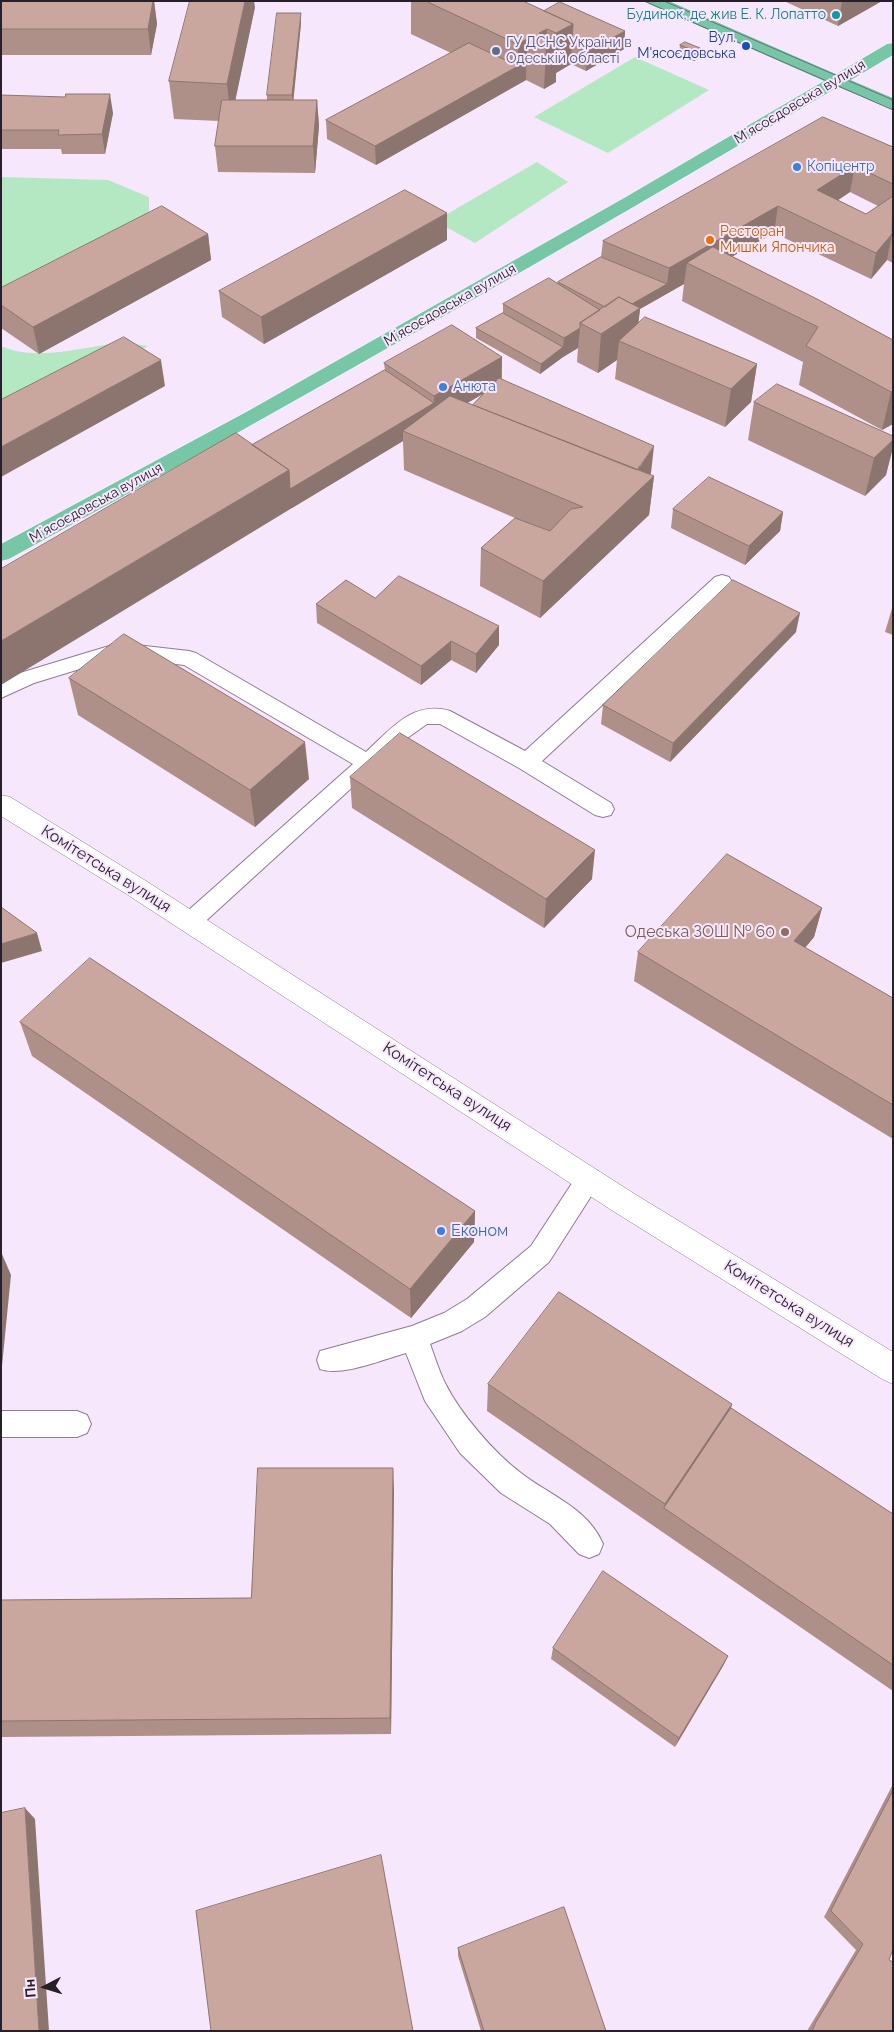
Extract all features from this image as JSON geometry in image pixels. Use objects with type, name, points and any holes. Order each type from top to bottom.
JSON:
[{"type":"main road","points":[[655,1],[893,105]]},
{"type":"main road","name":"Мʼясоєдовська вулиця","points":[[1,554],[256,416],[631,202],[893,48]]},
{"type":"street","name":"Комітетська вулиця","points":[[1,804],[190,922],[589,1179],[893,1369]]},
{"type":"lane","points":[[527,762],[722,582]]},
{"type":"lane","points":[[1,691],[27,678],[119,650],[189,658],[368,763]]},
{"type":"lane","points":[[190,922],[396,736],[422,716],[443,716],[527,762],[603,809]]},
{"type":"lane","points":[[330,1360],[360,1354],[414,1338],[452,1322],[476,1308],[540,1254],[589,1179]]},
{"type":"lane","points":[[414,1338],[434,1392],[470,1444],[511,1483],[560,1514],[589,1544]]},
{"type":"lane","points":[[1,1424],[76,1424]]},
{"type":"green space","points":[[635,57],[709,90],[608,153],[534,117]]},
{"type":"green space","points":[[537,162],[568,182],[475,243],[435,221]]},
{"type":"green space","points":[[1,177],[108,180],[149,197],[149,218],[1,308]]},
{"type":"green space","points":[[122,342],[148,346],[1,430],[1,346],[14,351],[44,353],[77,350]]},
{"type":"building","points":[[1,1],[153,1],[148,29],[1,29]]},
{"type":"building","points":[[190,1],[245,1],[227,84],[169,81]]},
{"type":"building","points":[[426,1],[523,1],[573,24],[556,33],[547,29],[539,33],[558,42],[546,48],[527,39],[518,44]]},
{"type":"building","points":[[560,2],[625,31],[587,52],[572,45],[573,24],[544,11]]},
{"type":"building","points":[[277,13],[301,13],[292,95],[267,95]]},
{"type":"building","points":[[685,42],[700,48],[695,51],[680,45]]},
{"type":"building","points":[[469,43],[518,66],[375,146],[326,120]]},
{"type":"building","points":[[66,94],[110,94],[102,134],[58,135],[59,130],[1,130],[1,95],[65,97]]},
{"type":"building","points":[[222,100],[317,100],[313,146],[215,146]]},
{"type":"building","points":[[823,117],[893,147],[893,184],[855,166],[817,190],[866,214],[893,196],[892,234],[876,253],[778,206],[669,268],[603,241]]},
{"type":"building","points":[[405,190],[447,213],[261,317],[219,291]]},
{"type":"building","points":[[162,206],[208,234],[33,327],[1,305],[1,288]]},
{"type":"building","points":[[713,247],[817,299],[893,340],[893,391],[891,392],[806,346],[818,327],[687,263]]},
{"type":"building","points":[[601,257],[667,284],[632,304],[619,297],[605,307],[558,282]]},
{"type":"building","points":[[549,278],[600,310],[580,323],[580,328],[564,338],[503,304]]},
{"type":"building","points":[[619,297],[640,308],[601,334],[580,323]]},
{"type":"building","points":[[503,313],[563,347],[541,364],[476,328]]},
{"type":"building","points":[[645,317],[757,364],[731,389],[619,341]]},
{"type":"building","points":[[452,325],[502,357],[434,396],[384,363]]},
{"type":"building","points":[[124,337],[161,360],[1,447],[1,400]]},
{"type":"building","points":[[385,370],[434,403],[290,489],[289,470],[252,445]]},
{"type":"building","points":[[499,378],[654,446],[637,470],[473,405]]},
{"type":"building","points":[[777,384],[893,436],[893,440],[874,458],[754,402]]},
{"type":"building","points":[[450,396],[654,476],[543,581],[481,548],[515,518],[550,531],[571,509],[583,507],[403,431]]},
{"type":"building","points":[[236,433],[289,470],[1,641],[1,569]]},
{"type":"building","points":[[709,477],[783,512],[749,546],[673,509]]},
{"type":"building","points":[[399,576],[499,626],[476,654],[451,641],[421,666],[316,604],[346,580],[375,598]]},
{"type":"building","points":[[733,580],[800,613],[673,743],[603,705]]},
{"type":"building","points":[[124,634],[305,742],[250,790],[69,678]]},
{"type":"building","points":[[400,733],[595,850],[546,899],[350,777]]},
{"type":"building","points":[[727,854],[822,908],[794,941],[893,998],[893,1105],[638,952]]},
{"type":"building","points":[[1,907],[37,933],[1,944]]},
{"type":"building","points":[[90,958],[475,1211],[410,1289],[20,1022]]},
{"type":"building","points":[[559,1292],[732,1404],[665,1504],[488,1384]]},
{"type":"building","points":[[731,1408],[893,1514],[893,1665],[664,1508]]},
{"type":"building","points":[[258,1468],[393,1468],[390,1718],[1,1721],[1,1600],[251,1598]]},
{"type":"building","points":[[603,1571],[728,1656],[679,1738],[553,1648]]},
{"type":"building","points":[[893,1791],[893,1949],[889,1960],[893,1962],[893,2031],[812,2031],[863,1944],[831,1911]]},
{"type":"building","points":[[25,1808],[39,2031],[1,2031],[1,1813]]},
{"type":"building","points":[[381,1855],[413,2031],[211,2031],[196,1911]]},
{"type":"building","points":[[564,1907],[606,2031],[484,2031],[458,1948]]},
{"type":"tram line","points":[[644,1],[893,110]]},
{"type":"tram line","points":[[664,1],[893,100]]},
{"type":"place","name":"Будинок, де жив Е. К. Лопатто","points":[[836,15]]},
{"type":"place","name":"Вул. М'ясоєдовська","points":[[746,46]]},
{"type":"place","name":"ГУ ДСНС України в Одеській області","points":[[496,51]]},
{"type":"place","name":"Копіцентр","points":[[797,167]]},
{"type":"place","name":"Ресторан Мишки Япончика","points":[[710,240]]},
{"type":"place","name":"Анюта","points":[[443,387]]},
{"type":"place","name":"Одеська ЗОШ № 60","points":[[785,932]]},
{"type":"place","name":"Економ","points":[[441,1231]]}]
